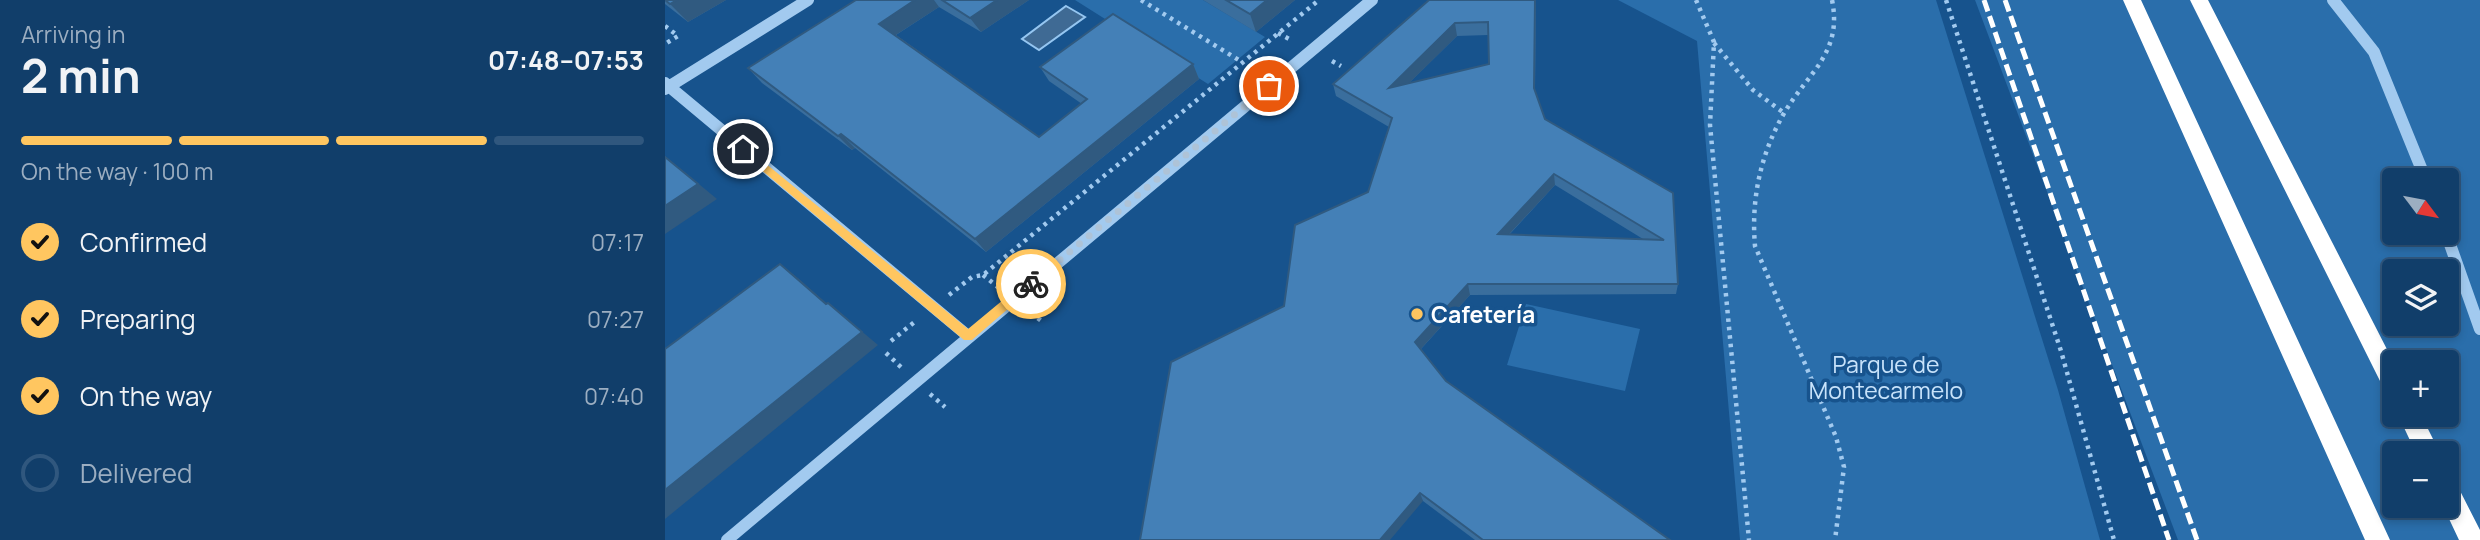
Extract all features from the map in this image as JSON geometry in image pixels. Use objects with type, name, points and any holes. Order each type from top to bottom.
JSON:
[{"type":"highway","points":[[2132,0],[2378,540]]},
{"type":"highway","points":[[2199,0],[2382,362]]},
{"type":"highway","points":[[2459,513],[2472,540]]},
{"type":"street","points":[[808,0],[666,86],[968,336]]},
{"type":"street","points":[[727,540],[1372,0]]},
{"type":"street","points":[[2333,0],[2374,52],[2421,168]]},
{"type":"street","points":[[2450,245],[2480,329]]},
{"type":"path","points":[[1141,0],[1243,62]]},
{"type":"path","points":[[972,277],[983,275],[1319,0]]},
{"type":"path","points":[[1696,0],[1714,42],[1739,77],[1771,106],[1784,113]]},
{"type":"path","points":[[1832,0],[1837,21],[1836,34],[1817,70],[1784,113],[1773,136],[1755,190],[1751,214],[1755,246],[1836,437],[1844,467],[1835,540]]},
{"type":"path","points":[[1946,0],[2061,351],[2114,540]]},
{"type":"path","points":[[665,26],[678,36],[665,44]]},
{"type":"path","points":[[1714,42],[1710,125],[1749,540]]},
{"type":"green space","points":[[1075,0],[1203,0],[1265,37],[1208,84]]},
{"type":"green space","name":"Parque de Montecarmelo","points":[[1618,0],[1936,0],[2058,390],[2100,540],[1740,540],[1697,41]]},
{"type":"green space","points":[[1975,0],[2480,0],[2480,540],[2178,540]]},
{"type":"green space","points":[[1526,304],[1640,329],[1625,391],[1507,365]]},
{"type":"shaded area","points":[[1066,6],[1085,17],[1039,50],[1022,39]]},
{"type":"building","points":[[856,0],[915,0],[879,24],[1039,137],[1087,99],[1040,67],[1113,14],[1193,64],[975,239],[841,134],[838,136],[748,68]]},
{"type":"building","points":[[942,0],[997,0],[970,18]]},
{"type":"building","points":[[1226,0],[1267,0],[1250,14]]},
{"type":"building","points":[[1429,0],[1535,0],[1534,88],[1545,119],[1673,193],[1678,284],[1468,284],[1415,342],[1446,381],[1670,540],[1483,540],[1420,493],[1380,540],[1140,540],[1171,362],[1284,306],[1295,225],[1368,192],[1392,118],[1333,84]],"holes":[[[1488,22],[1489,64],[1389,88],[1455,23]],[[1554,174],[1664,240],[1498,234]]]},
{"type":"building","points":[[665,157],[698,184],[665,206]]},
{"type":"building","points":[[780,264],[862,332],[665,490],[665,349]]},
{"type":"railway","points":[[1984,0],[2169,540]]},
{"type":"railway","points":[[2005,0],[2197,540]]},
{"type":"way so far","points":[[1031,284],[1269,86]]},
{"type":"place","name":"Cafetería","points":[[1417,314]]},
{"type":"route","points":[[743,149],[968,336],[1031,284]]}]
